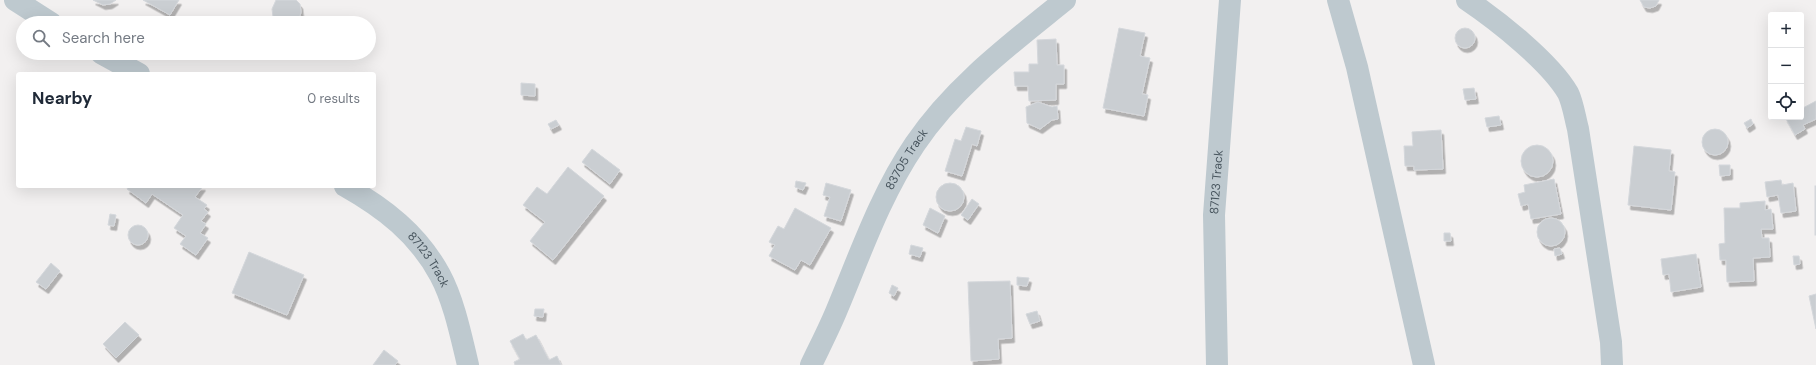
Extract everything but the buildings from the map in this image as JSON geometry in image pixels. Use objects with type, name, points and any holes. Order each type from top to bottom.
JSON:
[{"type":"street","points":[[15,0],[40,16]]},
{"type":"street","name":"83705 Track","points":[[811,365],[837,309],[871,226],[898,172],[915,144],[948,101],[977,74],[1065,0]]},
{"type":"street","name":"87123 Track","points":[[1216,365],[1214,215],[1230,0]]},
{"type":"street","points":[[1338,0],[1357,67],[1424,365]]},
{"type":"street","points":[[1467,0],[1486,13],[1534,54],[1558,79],[1569,95],[1578,129],[1611,342],[1612,365]]},
{"type":"street","points":[[114,60],[135,72]]},
{"type":"street","name":"87123 Track","points":[[348,188],[386,212],[407,230],[425,250],[440,275],[447,292],[468,365]]}]
